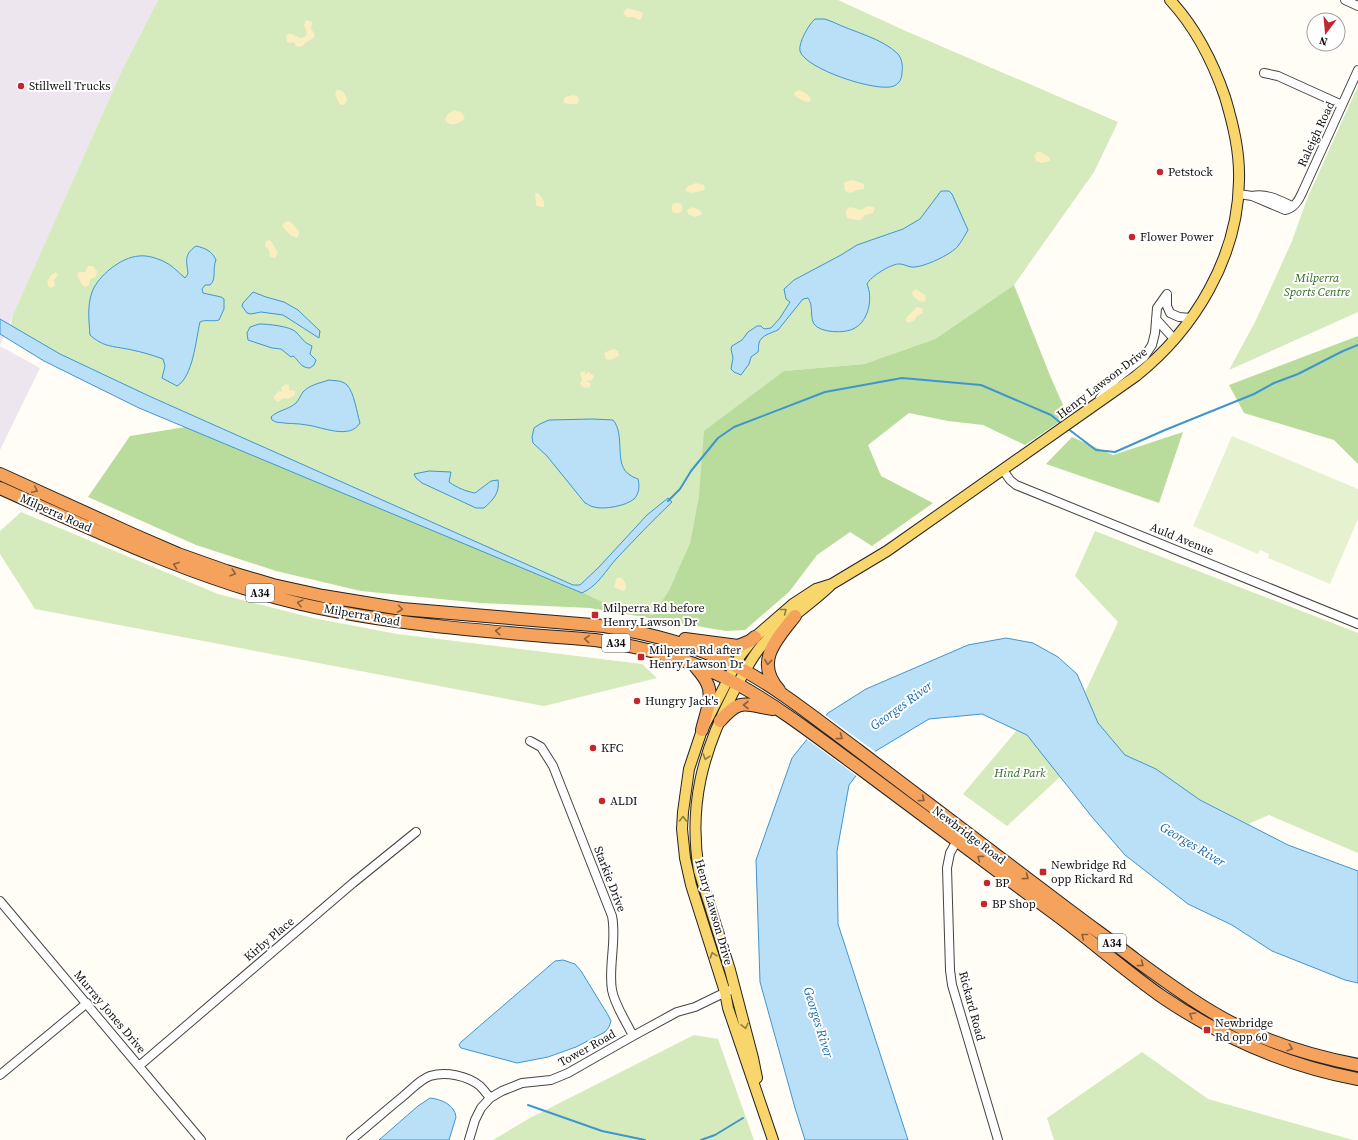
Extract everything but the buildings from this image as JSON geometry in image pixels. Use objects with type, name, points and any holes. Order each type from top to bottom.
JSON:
[{"type":"highway","name":"Milperra Road","points":[[0,474],[165,548],[226,571],[273,585],[331,598],[402,609],[604,626],[644,633],[699,649],[740,668]]},
{"type":"highway","name":"Milperra Road","points":[[0,488],[116,540],[208,577],[301,604],[398,622],[595,640],[627,645],[659,652],[693,664],[733,682]]},
{"type":"highway","points":[[789,700],[770,678],[768,666],[769,656],[774,644],[794,616]]},
{"type":"highway","points":[[644,633],[734,646],[742,645],[755,637]]},
{"type":"highway","points":[[693,664],[707,682],[709,690],[702,730]]},
{"type":"highway","name":"Newbridge Road","points":[[740,668],[809,714],[1161,978],[1207,1009],[1252,1033],[1279,1044],[1314,1055],[1358,1065]]},
{"type":"highway","name":"Newbridge Road","points":[[733,682],[801,725],[1068,923],[1159,994],[1182,1010],[1227,1035],[1266,1053],[1334,1074],[1358,1079]]},
{"type":"highway","points":[[720,720],[734,707],[743,704],[778,710]]},
{"type":"main road","name":"Henry Lawson Drive","points":[[740,668],[740,656],[755,637],[793,604],[816,589],[832,584],[887,551],[1095,405],[1143,370],[1175,340],[1191,318],[1209,290],[1221,265],[1236,219],[1239,174],[1236,139],[1220,83],[1198,38],[1184,16],[1170,0]]},
{"type":"main road","name":"Henry Lawson Drive","points":[[773,1140],[744,1058],[728,1008],[725,992],[690,885],[685,858],[683,818],[684,796],[689,768],[702,730],[733,682],[740,668],[768,639],[794,616],[814,602],[832,584]]},
{"type":"main road","name":"Henry Lawson Drive","points":[[733,682],[720,720],[711,740],[702,770],[695,825],[696,854],[704,891],[735,988],[753,1058],[762,1106]]},
{"type":"street","points":[[1345,0],[1358,6]]},
{"type":"street","name":"Raleigh Road","points":[[1238,194],[1252,196],[1282,209],[1289,210],[1300,198],[1358,70]]},
{"type":"street","points":[[1264,73],[1282,77],[1342,105]]},
{"type":"street","points":[[1095,405],[1116,379],[1144,357],[1152,345],[1155,333],[1157,308],[1167,294],[1167,306],[1170,313],[1179,317],[1191,318]]},
{"type":"street","points":[[1156,318],[1175,340]]},
{"type":"street","name":"Auld Avenue","points":[[1003,470],[1010,480],[1016,485],[1358,624]]},
{"type":"street","name":"Starkie Drive","points":[[530,741],[541,747],[553,766],[612,916],[614,926],[612,988],[618,1006],[633,1036]]},
{"type":"street","name":"Rickard Road","points":[[963,830],[950,853],[947,868],[950,970],[952,985],[998,1140]]},
{"type":"street","name":"Kirby Place","points":[[139,1066],[353,883],[416,832]]},
{"type":"street","name":"Murray Jones Drive","points":[[0,901],[200,1140]]},
{"type":"street","name":"Tower Road","points":[[468,1140],[477,1113],[490,1098],[502,1091],[522,1083],[551,1080],[568,1073],[677,1012],[695,1007],[735,988]]},
{"type":"street","points":[[0,1075],[86,1003]]},
{"type":"street","points":[[351,1140],[412,1088],[430,1076],[449,1074],[473,1082],[483,1089],[490,1098]]},
{"type":"shaded area","points":[[0,0],[158,0],[123,68],[0,345]]},
{"type":"shaded area","points":[[0,346],[40,368],[0,450]]},
{"type":"green space","points":[[158,0],[838,0],[908,32],[1118,122],[1094,172],[1014,285],[935,339],[864,364],[784,371],[699,495],[690,543],[669,590],[653,615],[607,604],[231,436],[9,331],[13,315],[123,68]]},
{"type":"green space","name":"Milperra Sports Centre","points":[[1358,86],[1358,312],[1229,370],[1255,322],[1269,292],[1292,241],[1307,199]]},
{"type":"green space","points":[[1014,285],[1051,378],[1068,416],[1025,445],[983,425],[948,421],[909,413],[868,445],[881,476],[933,503],[872,546],[850,532],[817,555],[789,592],[745,630],[726,631],[590,608],[480,603],[361,591],[276,571],[196,545],[88,497],[130,436],[204,424],[598,600],[624,609],[653,615],[669,590],[690,543],[699,495],[704,431],[784,371],[864,364],[935,339]]},
{"type":"green space","points":[[1358,336],[1358,464],[1334,440],[1244,413],[1229,385]]},
{"type":"green space","points":[[1183,432],[1159,503],[1046,464],[1072,437],[1113,455]]},
{"type":"green space","points":[[1232,436],[1358,489],[1358,519],[1330,584],[1268,558],[1269,554],[1260,550],[1258,554],[1193,526]]},
{"type":"green space","points":[[21,512],[218,594],[313,618],[397,634],[642,664],[657,678],[544,706],[35,609],[0,554],[0,531]]},
{"type":"green space","points":[[1095,531],[1358,633],[1358,853],[1269,815],[1248,824],[1200,800],[1156,769],[1125,755],[1098,724],[1085,692],[1118,622],[1075,576]]},
{"type":"green space","name":"Hind Park","points":[[1017,730],[1027,735],[1061,776],[1007,826],[963,794]]},
{"type":"green space","points":[[694,1035],[718,1039],[754,1140],[493,1140],[530,1118]]},
{"type":"green space","points":[[1142,1052],[1208,1099],[1353,1140],[1054,1140],[1047,1118]]},
{"type":"sand","points":[[627,8],[642,12],[643,15],[641,19],[639,20],[633,17],[626,17],[623,13]]},
{"type":"sand","points":[[306,20],[312,22],[311,29],[315,34],[314,38],[301,47],[296,46],[294,42],[287,42],[286,36],[288,34],[292,34],[300,38],[305,37],[307,33],[304,25]]},
{"type":"sand","points":[[337,90],[343,92],[346,97],[347,101],[344,105],[339,103],[335,94]]},
{"type":"sand","points":[[798,90],[808,95],[811,100],[809,102],[803,101],[795,96],[794,93]]},
{"type":"sand","points":[[573,95],[577,96],[579,100],[577,104],[564,103],[565,97]]},
{"type":"sand","points":[[454,110],[461,112],[465,118],[457,123],[451,124],[445,119],[448,114]]},
{"type":"sand","points":[[1037,152],[1041,152],[1050,158],[1050,161],[1042,163],[1036,161],[1034,156]]},
{"type":"sand","points":[[853,180],[864,184],[864,189],[851,193],[845,191],[844,183]]},
{"type":"sand","points":[[696,183],[704,185],[705,190],[692,193],[685,191],[688,186]]},
{"type":"sand","points":[[535,193],[542,197],[544,207],[536,205]]},
{"type":"sand","points":[[677,202],[681,204],[683,208],[681,212],[677,214],[673,212],[671,208],[673,204]]},
{"type":"sand","points":[[868,206],[875,208],[873,213],[865,215],[860,220],[847,218],[846,210],[850,207],[861,210]]},
{"type":"sand","points":[[692,207],[700,210],[702,213],[701,215],[695,217],[688,214],[687,210]]},
{"type":"sand","points":[[289,221],[299,231],[297,238],[290,235],[282,226],[285,222]]},
{"type":"sand","points":[[270,240],[278,253],[275,258],[270,257],[269,250],[265,246],[266,241]]},
{"type":"sand","points":[[88,266],[93,266],[97,271],[96,277],[90,279],[89,285],[85,287],[82,285],[77,274],[79,272],[85,272]]},
{"type":"sand","points":[[56,272],[58,275],[54,280],[55,285],[52,288],[48,286],[47,282],[51,275]]},
{"type":"sand","points":[[916,289],[925,295],[926,299],[924,302],[919,301],[913,296],[912,292]]},
{"type":"sand","points":[[917,307],[922,308],[923,313],[917,316],[914,321],[908,323],[906,320],[907,317]]},
{"type":"sand","points":[[614,349],[618,351],[619,356],[610,360],[606,359],[604,353]]},
{"type":"sand","points":[[582,371],[585,372],[585,375],[588,372],[594,377],[591,381],[587,381],[591,384],[589,388],[583,387],[580,384],[582,379],[580,374]]},
{"type":"sand","points":[[286,384],[289,385],[289,390],[295,391],[295,395],[288,399],[283,398],[278,402],[274,399],[274,396],[279,391],[282,392],[281,388]]},
{"type":"sand","points":[[620,577],[624,580],[626,585],[626,589],[623,591],[614,587],[616,579]]},
{"type":"water","points":[[815,19],[825,19],[833,22],[876,39],[891,48],[898,54],[902,63],[902,74],[899,82],[894,86],[886,87],[859,83],[828,72],[805,58],[800,51],[802,39],[807,29]]},
{"type":"water","points":[[941,191],[949,191],[952,194],[968,230],[955,249],[937,260],[917,267],[896,264],[877,274],[867,284],[870,302],[867,314],[860,324],[851,330],[833,332],[817,327],[812,320],[811,305],[808,298],[803,299],[778,330],[760,340],[758,352],[751,357],[749,364],[741,375],[731,369],[733,358],[731,349],[732,346],[742,340],[748,332],[757,326],[761,326],[764,329],[771,328],[780,318],[790,302],[786,299],[784,289],[794,280],[857,245],[903,229],[920,219]]},
{"type":"water","points":[[196,246],[208,250],[216,260],[212,283],[210,285],[205,285],[202,289],[203,293],[224,299],[224,309],[219,320],[200,322],[193,357],[187,375],[177,386],[162,378],[165,366],[163,359],[140,352],[110,346],[100,342],[90,335],[89,303],[92,292],[99,280],[111,268],[132,257],[145,256],[160,260],[172,267],[185,278],[188,274],[187,256]]},
{"type":"water","points":[[253,292],[284,302],[298,310],[320,331],[319,338],[283,315],[261,312],[251,314],[247,313],[242,306]]},
{"type":"water","points":[[0,319],[60,354],[149,396],[573,585],[580,585],[599,567],[647,515],[668,498],[672,502],[617,558],[597,582],[582,593],[139,408],[44,361],[0,334]]},
{"type":"water","points":[[259,324],[284,327],[296,332],[312,346],[310,354],[316,360],[314,365],[310,368],[304,367],[293,356],[291,357],[281,349],[272,348],[248,340],[247,333],[250,327]]},
{"type":"water","points":[[329,380],[343,382],[349,388],[360,423],[355,428],[350,431],[343,432],[303,424],[276,422],[272,420],[271,417],[296,403],[305,390],[315,384]]},
{"type":"water","points":[[549,420],[613,420],[617,426],[619,434],[622,464],[631,476],[638,479],[639,487],[637,495],[626,504],[614,507],[598,508],[585,503],[547,456],[533,443],[532,437],[534,428]]},
{"type":"water","points":[[429,471],[451,472],[449,482],[471,492],[475,493],[491,481],[498,480],[498,489],[493,499],[484,508],[476,508],[422,483],[414,474]]},
{"type":"water","name":"Georges River","points":[[1006,638],[1033,643],[1058,657],[1077,674],[1098,723],[1125,755],[1156,769],[1200,800],[1288,845],[1358,871],[1358,983],[1345,980],[1272,951],[1232,925],[1188,904],[1125,855],[1092,817],[1027,735],[982,714],[929,719],[874,752],[849,785],[837,851],[838,924],[908,1140],[805,1140],[760,982],[756,860],[792,758],[828,713],[866,689],[968,645]]},
{"type":"water","points":[[563,960],[575,964],[581,971],[608,1015],[611,1021],[605,1032],[576,1047],[548,1057],[517,1063],[461,1048],[459,1045],[461,1042],[555,961]]},
{"type":"water","points":[[430,1098],[447,1103],[455,1113],[456,1117],[449,1140],[379,1140],[418,1106]]},
{"type":"pier","points":[[824,714],[877,753],[858,777],[805,738]]},
{"type":"waterway","points":[[1067,428],[1096,450],[1115,452],[1254,394],[1274,383],[1298,374],[1358,345]]},
{"type":"waterway","points":[[668,501],[680,489],[691,471],[718,438],[734,427],[825,392],[902,378],[981,385],[1051,415],[1062,424]]},
{"type":"waterway","points":[[528,1105],[602,1131],[645,1140]]},
{"type":"waterway","points":[[701,1140],[715,1135],[743,1118]]},
{"type":"place","name":"Stillwell Trucks","points":[[21,86]]},
{"type":"place","name":"Petstock","points":[[1160,172]]},
{"type":"place","name":"Flower Power","points":[[1132,237]]},
{"type":"place","name":"Milperra Rd before Henry Lawson Dr","points":[[595,615]]},
{"type":"place","name":"Milperra Rd after Henry Lawson Dr","points":[[641,657]]},
{"type":"place","name":"Hungry Jack's","points":[[637,701]]},
{"type":"place","name":"KFC","points":[[593,748]]},
{"type":"place","name":"ALDI","points":[[602,801]]},
{"type":"place","name":"Newbridge Rd opp Rickard Rd","points":[[1043,872]]},
{"type":"place","name":"BP","points":[[987,883]]},
{"type":"place","name":"BP Shop","points":[[984,904]]},
{"type":"place","name":"Newbridge Rd opp 60","points":[[1207,1030]]}]
